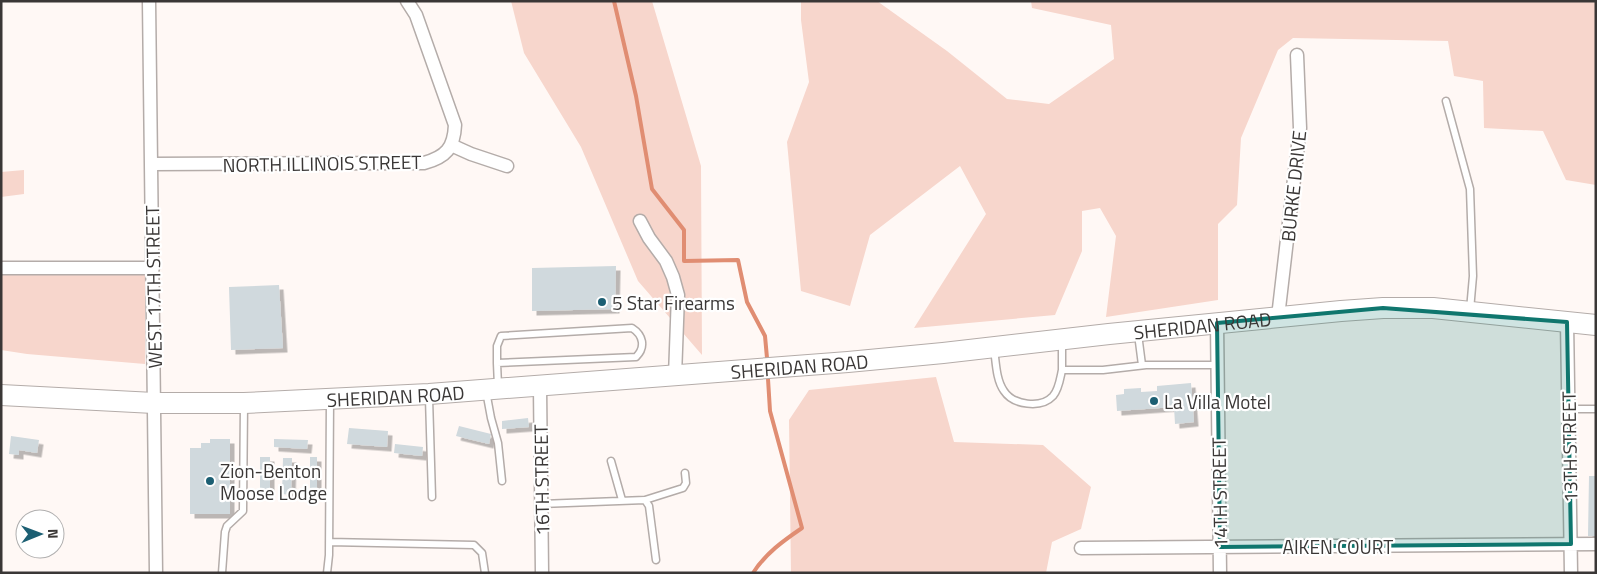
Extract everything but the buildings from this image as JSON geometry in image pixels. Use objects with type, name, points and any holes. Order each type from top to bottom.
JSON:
[{"type":"main road","name":"SHERIDAN ROAD","points":[[1,395],[154,403],[244,403],[429,394],[848,362],[1217,323],[1382,308],[1433,308],[1596,325]]},
{"type":"street","name":"WEST 17TH STREET","points":[[149,1],[156,573]]},
{"type":"street","points":[[407,1],[416,15],[455,125],[455,137],[452,145],[471,154],[507,166]]},
{"type":"street","name":"BURKE DRIVE","points":[[1278,317],[1300,128],[1297,55]]},
{"type":"street","name":"NORTH ILLINOIS STREET","points":[[151,164],[424,163],[437,160],[452,145]]},
{"type":"street","points":[[640,222],[666,261],[674,277],[678,295],[675,376]]},
{"type":"street","points":[[1,268],[153,268]]},
{"type":"street","name":"13TH STREET","points":[[1567,322],[1571,573]]},
{"type":"street","name":"14TH STREET","points":[[1217,323],[1220,573]]},
{"type":"street","name":"16TH STREET","points":[[540,387],[542,573]]},
{"type":"street","name":"AIKEN COURT","points":[[1081,548],[1596,544]]},
{"type":"lane","points":[[1446,101],[1470,189],[1473,276],[1470,312]]},
{"type":"lane","points":[[497,363],[636,357],[641,352],[643,342],[638,332],[632,328],[501,336],[497,346],[491,418],[498,443],[502,481]]},
{"type":"lane","points":[[1138,331],[1142,365]]},
{"type":"lane","points":[[994,347],[1002,390],[1008,398],[1020,403],[1037,403],[1052,396],[1058,388],[1062,370],[1062,339]]},
{"type":"lane","points":[[1062,370],[1103,370],[1142,365],[1217,365]]},
{"type":"lane","points":[[429,394],[432,497]]},
{"type":"lane","points":[[327,573],[330,542],[330,399]]},
{"type":"lane","points":[[222,573],[227,526],[244,511],[244,403]]},
{"type":"lane","points":[[1568,410],[1596,409]]},
{"type":"lane","points":[[611,461],[622,500]]},
{"type":"lane","points":[[541,504],[645,500],[683,488],[686,483],[685,473]]},
{"type":"lane","points":[[645,500],[649,506],[656,560]]},
{"type":"lane","points":[[330,542],[474,545],[482,552],[484,573]]},
{"type":"highlighted area","points":[[1383,308],[1567,322],[1571,544],[1220,547],[1217,323]]},
{"type":"shaded area","points":[[511,1],[652,1],[701,166],[702,355],[638,281],[581,147],[524,53]]},
{"type":"shaded area","points":[[801,1],[877,1],[947,51],[1007,99],[1049,104],[1114,59],[1111,25],[1032,8],[1031,1],[1596,1],[1596,185],[1566,180],[1543,131],[1484,128],[1483,81],[1454,76],[1448,41],[1293,38],[1278,50],[1241,138],[1237,205],[1218,224],[1218,300],[1106,317],[1116,236],[1100,208],[1082,211],[1082,251],[1055,315],[914,328],[986,214],[960,166],[870,235],[850,306],[801,291],[787,142],[809,82],[801,20]]},
{"type":"shaded area","points":[[24,170],[24,194],[1,197],[1,172]]},
{"type":"shaded area","points":[[1,275],[145,275],[145,364],[1,350]]},
{"type":"shaded area","points":[[936,377],[954,442],[1043,445],[1091,487],[1081,529],[1052,542],[1046,573],[791,573],[789,420],[809,390]]},
{"type":"waterway","points":[[614,1],[636,96],[652,189],[684,230],[684,261],[738,260],[747,302],[765,336],[767,358]]},
{"type":"waterway","points":[[753,573],[769,553],[802,528],[770,411],[768,379]]},
{"type":"place","name":"5 Star Firearms","points":[[602,302]]},
{"type":"place","name":"La Villa Motel","points":[[1154,401]]},
{"type":"place","name":"Zion-Benton Moose Lodge","points":[[210,481]]}]
